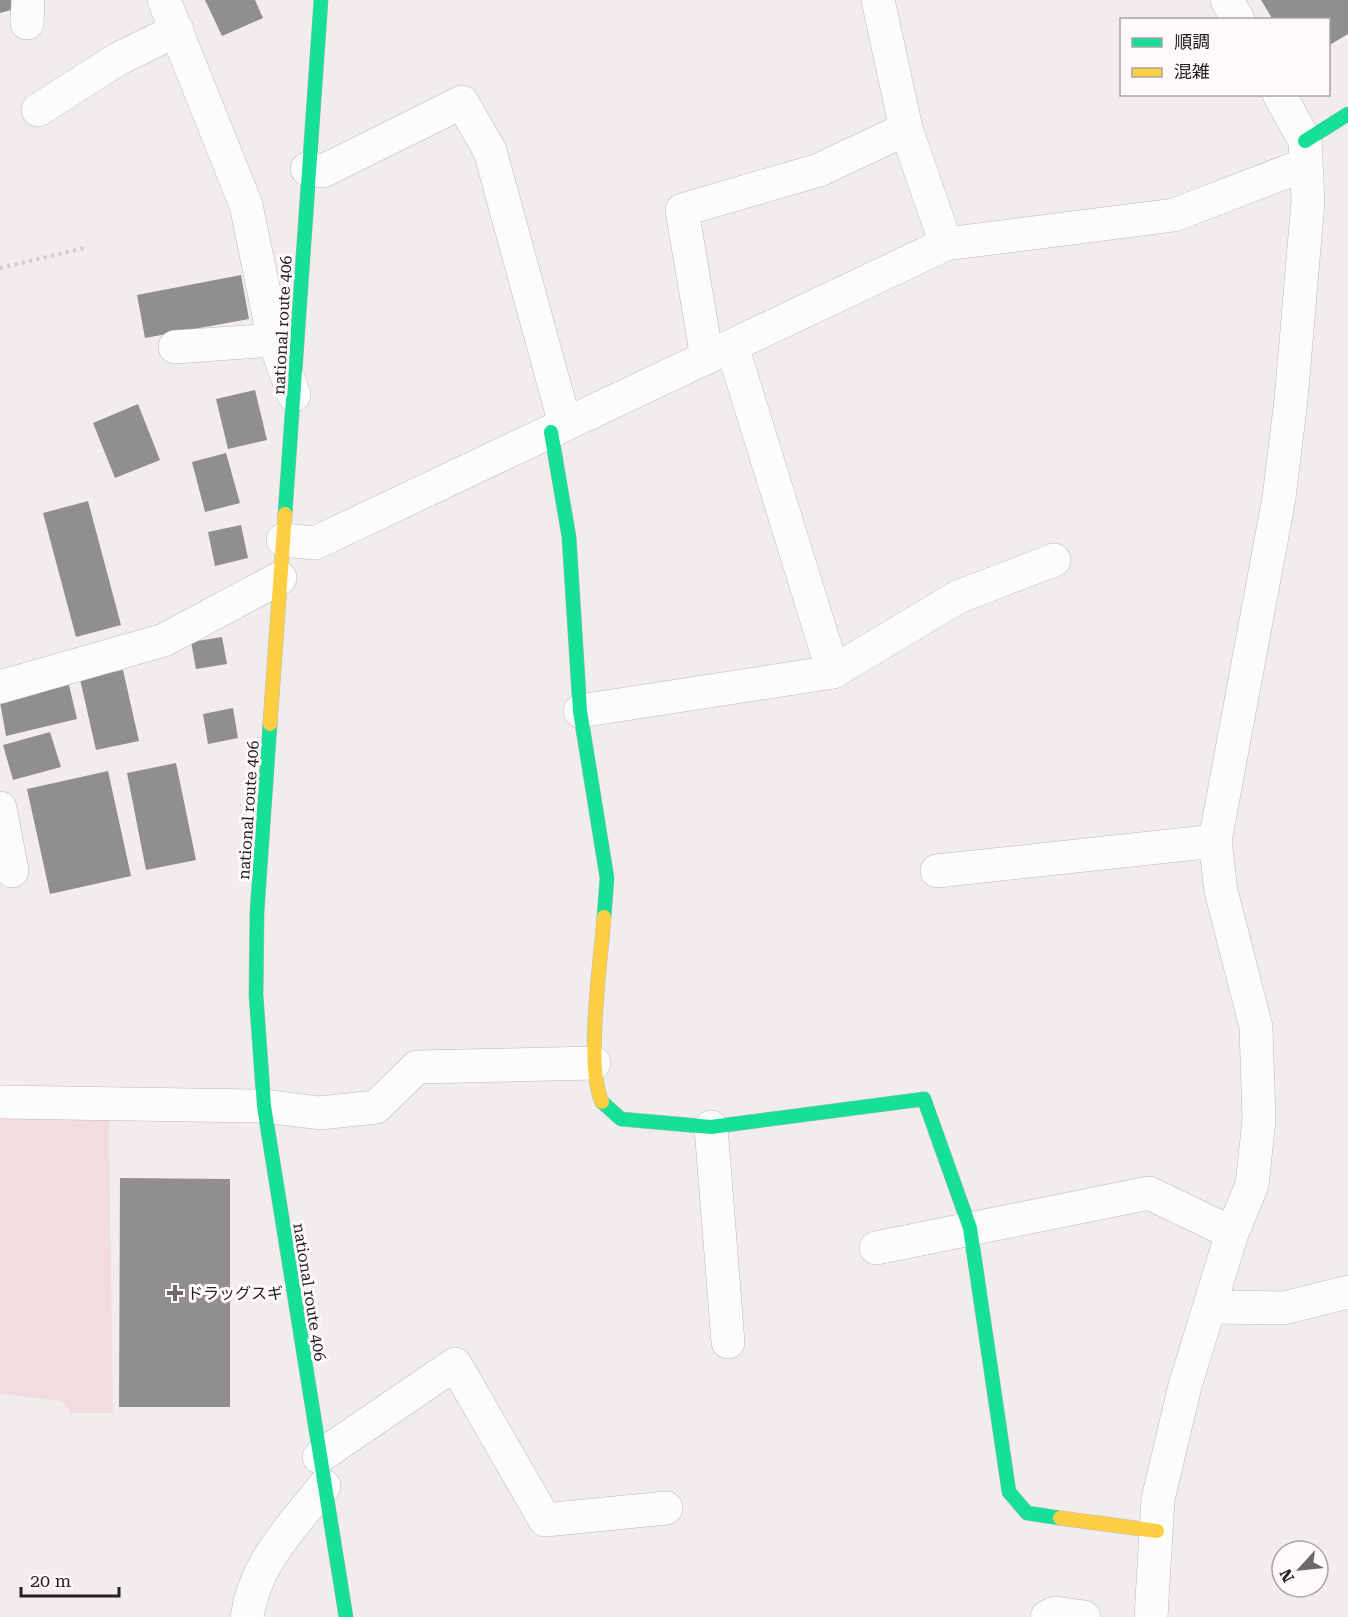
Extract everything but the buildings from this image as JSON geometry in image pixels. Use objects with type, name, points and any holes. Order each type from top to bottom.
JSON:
[{"type":"main road","name":"national route 406","points":[[321,0],[307,169],[294,395],[257,912],[256,995],[264,1106],[346,1617]]},
{"type":"main road","points":[[1305,153],[1348,114]]},
{"type":"main road","points":[[558,428],[569,537],[580,711],[607,878],[594,1063],[596,1090],[608,1113],[621,1119],[711,1127],[924,1099],[970,1228],[1009,1492],[1027,1513],[1157,1532]]},
{"type":"street","points":[[164,0],[246,205],[274,340],[294,395]]},
{"type":"street","points":[[878,0],[906,129],[946,244]]},
{"type":"street","points":[[1227,0],[1237,18]]},
{"type":"street","points":[[38,110],[118,59],[177,30]]},
{"type":"street","points":[[1151,1617],[1158,1499],[1185,1386],[1232,1233],[1252,1185],[1259,1120],[1256,1027],[1221,891],[1215,841],[1279,498],[1292,400],[1308,201],[1305,153],[1280,96]]},
{"type":"street","points":[[307,169],[323,171],[462,102],[490,151],[558,428]]},
{"type":"street","points":[[833,672],[720,352],[682,210],[819,170],[906,129]]},
{"type":"street","points":[[283,540],[315,543],[946,244],[1174,215],[1305,153]]},
{"type":"street","points":[[175,347],[274,340]]},
{"type":"street","points":[[580,711],[833,672],[958,597],[1054,560]]},
{"type":"street","points":[[0,687],[164,640],[280,578]]},
{"type":"street","points":[[0,808],[12,871]]},
{"type":"street","points":[[937,871],[1215,841]]},
{"type":"street","points":[[0,1102],[264,1106],[320,1113],[376,1107],[417,1067],[594,1063]]},
{"type":"street","points":[[711,1127],[728,1342]]},
{"type":"street","points":[[876,1248],[1149,1194],[1232,1233]]},
{"type":"street","points":[[1210,1307],[1284,1308],[1348,1293]]},
{"type":"street","points":[[247,1617],[250,1596],[265,1560],[322,1472],[455,1364],[545,1520],[666,1508]]},
{"type":"street","points":[[1047,1617],[1055,1613],[1084,1617]]},
{"type":"path","points":[[0,268],[84,248]]},
{"type":"shaded area","points":[[0,1116],[109,1118],[113,1413],[71,1413],[62,1401],[0,1394]]},
{"type":"traffic: fast","points":[[285,514],[321,0]]},
{"type":"traffic: fast","points":[[1305,141],[1348,114]]},
{"type":"traffic: fast","points":[[551,432],[569,537],[580,711],[607,878],[604,917]]},
{"type":"traffic: fast","points":[[270,724],[257,912],[256,995],[264,1106],[346,1617]]},
{"type":"traffic: fast","points":[[602,1102],[621,1119],[711,1127],[924,1099],[970,1228],[1009,1492],[1027,1513],[1060,1518]]},
{"type":"traffic: slow","points":[[270,724],[285,514]]},
{"type":"traffic: slow","points":[[602,1102],[597,1085],[594,1039],[604,917]]},
{"type":"traffic: slow","points":[[1060,1518],[1157,1531]]},
{"type":"place","name":"ドラッグスギ","points":[[175,1293]]}]
